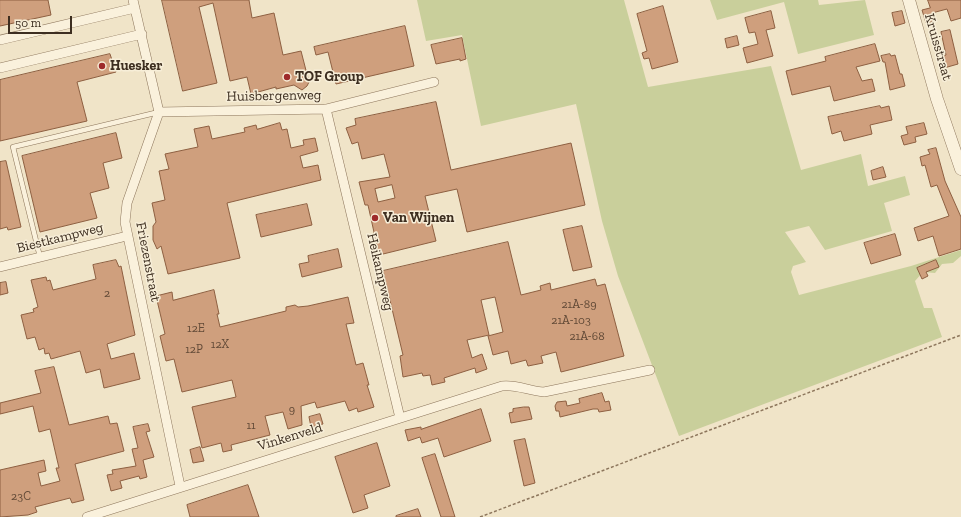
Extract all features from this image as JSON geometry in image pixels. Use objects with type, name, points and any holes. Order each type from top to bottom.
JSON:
[{"type":"street","name":"Kruisstraat","points":[[909,0],[939,106],[961,169]]},
{"type":"street","points":[[0,40],[134,4],[142,34],[158,112]]},
{"type":"street","points":[[0,68],[142,34]]},
{"type":"street","name":"Huisbergenweg","points":[[158,112],[326,109],[434,82]]},
{"type":"street","name":"Heikampweg","points":[[326,109],[400,418]]},
{"type":"street","name":"Friezenstraat","points":[[158,112],[127,203],[125,222],[180,486]]},
{"type":"street","name":"Biestkampweg","points":[[0,267],[127,236]]},
{"type":"street","name":"Vinkenveld","points":[[87,517],[180,486],[502,386],[512,385],[532,391],[544,392],[650,370]]},
{"type":"lane","points":[[40,257],[13,147],[158,112]]},
{"type":"path","points":[[480,517],[961,335]]},
{"type":"green space","points":[[417,0],[624,0],[648,87],[771,66],[801,170],[861,154],[868,186],[905,176],[910,195],[884,203],[892,231],[825,250],[809,226],[785,232],[806,262],[793,266],[791,272],[799,295],[911,266],[961,250],[961,256],[953,263],[942,264],[935,273],[923,272],[915,281],[924,308],[932,308],[942,337],[679,436],[618,276],[602,221],[576,104],[481,126],[462,35],[426,41]]},
{"type":"green space","points":[[710,0],[818,0],[819,5],[865,0],[874,35],[798,54],[784,2],[717,20]]},
{"type":"building","points":[[0,0],[48,0],[51,15],[0,26]]},
{"type":"building","points":[[162,0],[249,0],[252,18],[274,13],[283,55],[301,51],[309,82],[307,86],[302,90],[294,85],[276,89],[276,87],[251,94],[247,77],[230,81],[213,3],[199,7],[217,83],[183,91]]},
{"type":"building","points":[[928,0],[961,0],[961,18],[951,21],[947,9],[932,13],[934,21],[926,23],[922,10],[930,8]]},
{"type":"building","points":[[663,6],[678,62],[652,69],[649,58],[644,59],[642,53],[647,51],[637,14]]},
{"type":"building","points":[[771,11],[775,28],[766,30],[773,56],[747,63],[743,48],[758,44],[755,32],[749,33],[745,18]]},
{"type":"building","points":[[902,11],[905,23],[895,26],[892,13]]},
{"type":"building","points":[[405,26],[414,66],[336,84],[328,52],[316,55],[314,47]]},
{"type":"building","points":[[950,30],[958,64],[944,68],[940,58],[946,55],[941,32]]},
{"type":"building","points":[[737,36],[739,45],[727,48],[725,39]]},
{"type":"building","points":[[462,38],[466,59],[436,64],[431,45]]},
{"type":"building","points":[[875,44],[880,61],[856,67],[862,81],[872,79],[875,91],[834,101],[830,86],[792,95],[786,71],[826,61],[825,57]]},
{"type":"building","points":[[110,54],[116,72],[77,82],[87,121],[0,141],[0,80]]},
{"type":"building","points":[[890,54],[891,56],[895,55],[905,86],[890,90],[885,62],[883,62],[881,56]]},
{"type":"building","points":[[436,102],[451,170],[571,143],[585,205],[467,232],[457,189],[425,196],[436,241],[379,255],[368,205],[365,205],[359,182],[390,177],[384,154],[362,159],[358,142],[352,144],[346,128],[356,125],[355,119]],"holes":[[[392,185],[395,198],[378,202],[375,189]]]},
{"type":"building","points":[[880,106],[881,108],[889,106],[892,120],[870,125],[872,134],[844,141],[841,131],[832,134],[828,117]]},
{"type":"building","points":[[280,123],[282,130],[287,129],[291,148],[304,145],[303,140],[315,138],[318,151],[300,156],[303,168],[318,165],[321,180],[227,203],[240,258],[168,274],[161,246],[157,249],[153,240],[153,226],[156,222],[152,203],[165,200],[159,171],[169,169],[165,154],[198,147],[194,129],[209,126],[212,139],[245,132],[244,128],[256,125],[257,129]]},
{"type":"building","points":[[924,123],[927,134],[915,137],[916,142],[904,145],[901,136],[908,134],[906,127]]},
{"type":"building","points":[[116,133],[122,158],[103,163],[109,188],[90,193],[97,218],[40,232],[22,156]]},
{"type":"building","points":[[936,148],[945,181],[961,217],[961,249],[939,256],[933,236],[918,241],[914,228],[949,216],[937,185],[931,187],[925,165],[922,166],[920,157],[930,154],[928,150]]},
{"type":"building","points":[[6,161],[21,227],[8,230],[7,227],[0,229],[0,162]]},
{"type":"building","points":[[883,167],[886,177],[873,180],[871,171]]},
{"type":"building","points":[[307,204],[312,225],[261,237],[256,215]]},
{"type":"building","points":[[582,226],[592,267],[573,271],[563,230]]},
{"type":"building","points":[[895,234],[901,255],[871,264],[864,243]]},
{"type":"building","points":[[508,242],[521,295],[541,290],[540,286],[550,283],[551,290],[595,279],[597,286],[605,284],[624,356],[561,372],[556,352],[541,356],[543,363],[528,366],[526,360],[511,364],[508,351],[493,355],[488,336],[503,332],[495,297],[481,300],[489,335],[467,340],[472,358],[482,354],[487,369],[476,373],[475,368],[444,378],[445,382],[432,385],[430,375],[423,376],[422,373],[403,377],[400,356],[403,355],[383,271]]},
{"type":"building","points":[[338,249],[342,267],[302,277],[299,264],[309,262],[308,256]]},
{"type":"building","points":[[116,260],[119,267],[121,266],[135,335],[107,344],[111,359],[134,353],[140,379],[104,388],[100,369],[86,373],[80,351],[51,359],[49,353],[45,354],[44,348],[39,350],[35,337],[27,339],[21,315],[34,312],[33,309],[38,307],[31,280],[46,277],[47,281],[50,280],[53,290],[96,279],[93,265]]},
{"type":"building","points":[[936,260],[939,267],[926,272],[928,276],[922,279],[917,268]]},
{"type":"building","points":[[6,282],[8,293],[0,295],[0,283]]},
{"type":"building","points":[[214,290],[220,327],[286,311],[286,307],[295,305],[298,307],[308,306],[348,297],[354,323],[346,324],[356,365],[363,363],[369,385],[367,385],[374,407],[358,412],[357,408],[349,411],[345,401],[317,408],[315,402],[301,406],[302,425],[288,429],[283,412],[265,416],[270,435],[231,445],[232,450],[223,452],[221,443],[202,448],[192,407],[236,397],[232,380],[182,392],[174,359],[166,361],[160,336],[165,334],[156,296],[172,292],[173,300]]},
{"type":"building","points":[[54,367],[69,425],[108,416],[110,424],[117,423],[124,451],[75,464],[84,500],[72,503],[70,498],[35,507],[37,512],[28,515],[0,517],[0,470],[44,460],[46,471],[38,473],[41,486],[60,481],[56,468],[59,468],[50,429],[39,432],[33,406],[0,414],[0,403],[41,393],[35,371]]},
{"type":"building","points":[[602,393],[605,402],[609,401],[611,410],[599,412],[598,409],[593,409],[560,417],[559,411],[556,411],[555,406],[557,402],[566,401],[567,406],[580,403],[579,399]]},
{"type":"building","points":[[529,407],[532,419],[511,423],[509,413],[513,412],[513,409]]},
{"type":"building","points":[[481,409],[491,441],[444,457],[438,438],[422,443],[420,437],[408,441],[405,430],[421,427],[421,429]]},
{"type":"building","points":[[320,414],[323,424],[311,427],[309,417]]},
{"type":"building","points":[[148,424],[150,431],[146,432],[154,457],[143,460],[147,477],[140,479],[139,476],[120,481],[122,488],[111,491],[107,475],[113,474],[112,470],[136,466],[132,449],[138,448],[133,427]]},
{"type":"building","points":[[525,439],[535,483],[524,486],[514,441]]},
{"type":"building","points":[[377,443],[390,486],[364,495],[368,508],[353,513],[335,457]]},
{"type":"building","points":[[200,447],[204,461],[193,463],[190,450]]},
{"type":"building","points":[[435,454],[455,517],[441,517],[422,458]]},
{"type":"building","points":[[248,485],[259,517],[190,517],[187,505]]},
{"type":"building","points":[[418,509],[421,517],[396,517],[396,516]]},
{"type":"place","name":"Huesker","points":[[102,66]]},
{"type":"place","name":"TOF Group","points":[[287,77]]},
{"type":"place","name":"Van Wijnen","points":[[375,218]]}]
